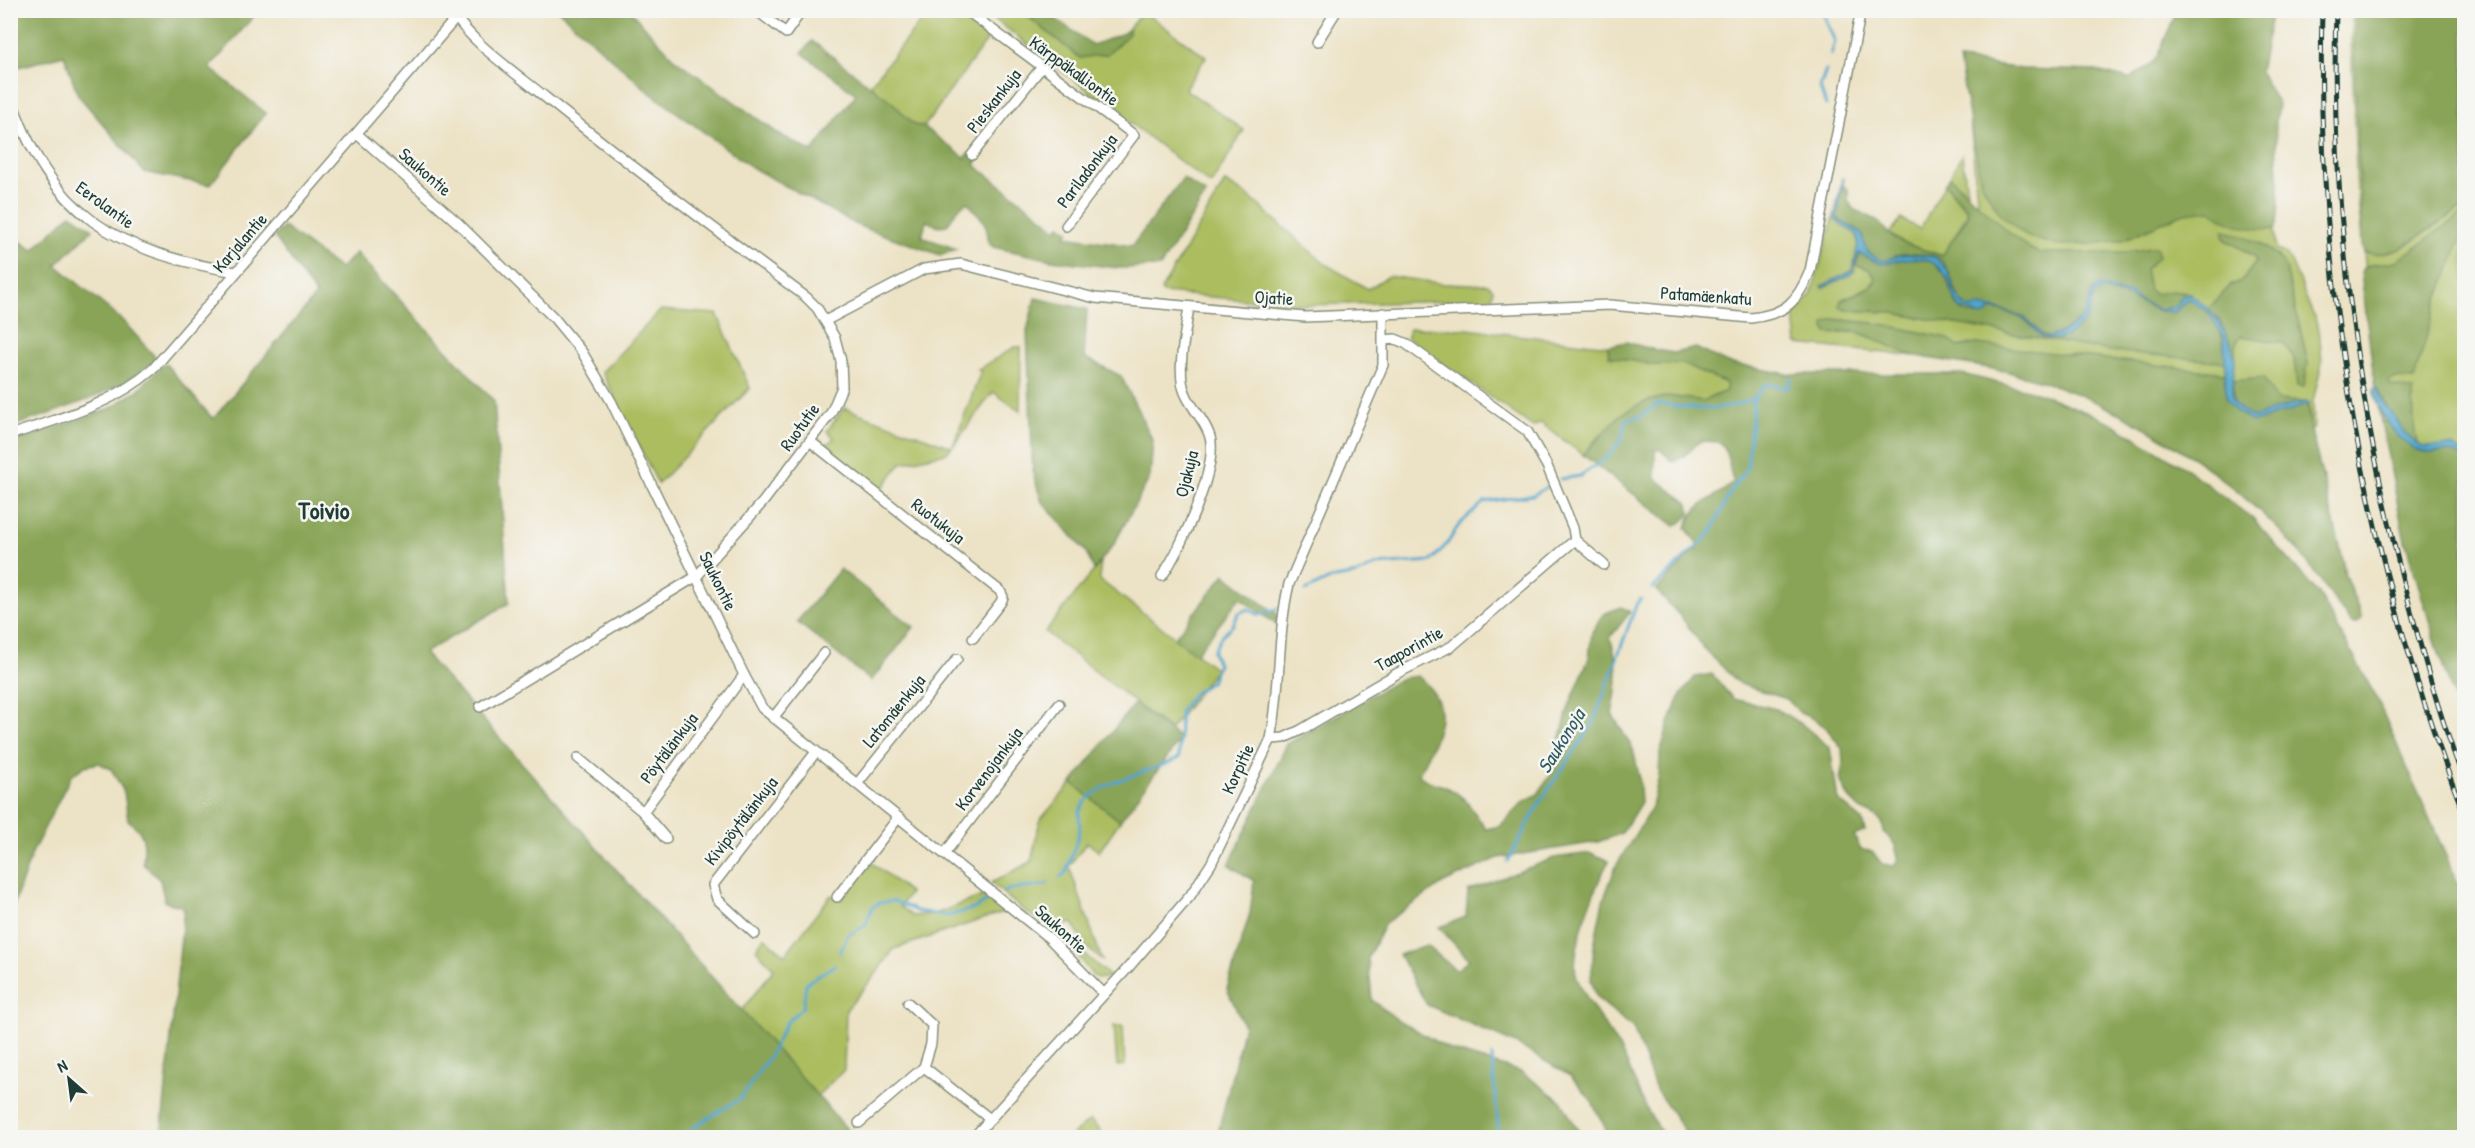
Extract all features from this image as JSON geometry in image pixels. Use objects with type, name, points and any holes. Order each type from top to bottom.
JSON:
[{"type":"street","points":[[756,10],[786,33],[802,10]]},
{"type":"street","name":"Kärppäkalliontie","points":[[966,10],[1134,135]]},
{"type":"street","points":[[1317,42],[1337,10]]},
{"type":"street","name":"Patamäenkatu","points":[[1383,314],[1610,305],[1751,318],[1781,311],[1798,296],[1810,271],[1861,10]]},
{"type":"street","name":"Karjalantie","points":[[10,435],[97,406],[132,386],[157,364],[357,134],[454,14]]},
{"type":"street","name":"Ruotutie","points":[[454,14],[491,52],[623,159],[806,297],[825,321],[839,352],[842,387],[831,413],[811,442],[763,502],[698,576],[480,707]]},
{"type":"street","name":"Pieskankuja","points":[[972,155],[1041,68]]},
{"type":"street","name":"Eerolantie","points":[[10,96],[27,140],[46,173],[74,207],[111,233],[139,247],[197,265],[236,272]]},
{"type":"street","name":"Saukontie","points":[[357,134],[457,221],[554,318],[582,352],[611,401],[762,708],[1049,938],[1104,994]]},
{"type":"street","name":"Pariladonkuja","points":[[1066,226],[1134,135]]},
{"type":"street","name":"Ojatie","points":[[825,321],[917,272],[947,265],[975,267],[1095,298],[1305,317],[1383,314]]},
{"type":"street","name":"Ojakuja","points":[[1162,576],[1171,564],[1199,500],[1211,454],[1210,435],[1189,400],[1182,382],[1189,307]]},
{"type":"street","points":[[1383,314],[1384,340],[1395,339],[1405,343],[1527,431],[1547,466],[1574,528],[1575,540],[1604,565]]},
{"type":"street","name":"Korpitie","points":[[973,1137],[1104,994],[1190,896],[1205,874],[1271,739],[1275,720],[1285,605],[1290,584],[1383,365],[1384,340]]},
{"type":"street","name":"Ruotukuja","points":[[811,442],[1000,591],[1003,597],[1001,602],[973,638]]},
{"type":"street","name":"Taaporintie","points":[[1271,739],[1284,738],[1301,730],[1398,673],[1452,646],[1575,540]]},
{"type":"street","points":[[773,718],[824,654]]},
{"type":"street","name":"Latomäenkuja","points":[[857,784],[957,659]]},
{"type":"street","name":"Pöytälänkuja","points":[[666,839],[643,812],[744,675]]},
{"type":"street","name":"Korvenojankuja","points":[[945,853],[1059,704]]},
{"type":"street","name":"Kivipöytälänkuja","points":[[755,933],[717,899],[713,885],[816,752]]},
{"type":"street","points":[[578,758],[643,812]]},
{"type":"street","points":[[837,897],[898,818]]},
{"type":"street","points":[[860,1123],[924,1067],[933,1029],[930,1022],[908,1003]]},
{"type":"street","points":[[924,1067],[990,1119]]},
{"type":"green space","points":[[11,10],[258,11],[210,68],[266,113],[210,185],[144,172],[78,95],[64,55],[11,69]]},
{"type":"green space","points":[[559,11],[630,11],[676,60],[779,134],[812,152],[856,94],[802,53],[812,41],[893,103],[914,125],[924,127],[965,158],[969,153],[978,160],[975,165],[1057,229],[1060,225],[1069,231],[1066,236],[1132,246],[1183,178],[1206,194],[1160,267],[1118,268],[1052,260],[993,247],[988,242],[983,220],[967,202],[957,210],[947,225],[938,226],[926,221],[922,237],[957,249],[940,255],[859,226],[753,168],[649,92]]},
{"type":"green space","points":[[929,11],[962,11],[990,36],[924,127],[914,125],[870,85]]},
{"type":"green space","points":[[984,11],[1021,11],[1080,58],[1129,34],[1128,29],[1143,11],[1206,57],[1185,89],[1244,130],[1211,185]]},
{"type":"green space","points":[[1021,11],[1044,11],[1093,45],[1124,33],[1128,29],[1129,34],[1107,54],[1080,58]]},
{"type":"green space","points":[[2177,11],[2272,11],[2260,72],[2278,105],[2276,136],[2279,198],[2275,229],[2241,226],[2211,210],[2184,213],[2123,240],[2056,245],[2028,237],[2001,215],[1981,183],[1959,60],[2022,69],[2097,71],[2129,79],[2155,61]]},
{"type":"green space","points":[[2353,11],[2392,11],[2464,48],[2464,728],[2428,604],[2384,424],[2357,194],[2351,41]]},
{"type":"green space","points":[[2356,11],[2464,11],[2464,207],[2398,250],[2377,254],[2366,253],[2362,248],[2354,48]]},
{"type":"green space","points":[[2256,58],[2276,249],[2286,254],[2292,264],[2319,329],[2322,363],[2313,401],[2314,428],[2311,431],[2308,403],[2304,402],[2252,467],[1970,344],[1958,347],[1947,338],[1881,324],[1833,319],[1831,334],[1858,332],[1915,356],[1797,344],[1794,316],[1811,295],[1834,216],[1837,222],[1857,234],[1858,243],[1853,270],[1822,287],[1855,271],[1856,265],[1870,269],[1876,279],[1869,287],[1841,300],[1841,307],[1845,310],[1888,312],[2021,335],[1978,211],[1965,61],[2162,90]],"holes":[[[2277,255],[2286,269],[2308,363]]]},
{"type":"green space","points":[[1962,154],[1967,192],[1950,177]]},
{"type":"green space","points":[[1950,177],[2027,247],[2040,253],[2122,253],[2156,247],[2159,256],[2145,269],[2149,290],[2155,294],[2171,291],[2189,293],[2181,298],[2176,306],[2160,310],[2138,300],[2130,293],[2099,286],[2092,294],[2084,315],[2075,324],[2048,337],[2021,316],[1991,308],[1971,309],[1964,304],[1948,271],[1938,258],[1930,255],[1905,254],[1879,261],[1863,247],[1858,229],[1847,225],[1837,217],[1843,185],[1848,189],[1848,200],[1853,209],[1877,220],[1889,234],[1903,243],[1942,256],[1968,216],[1967,208],[1945,184]]},
{"type":"green space","points":[[1225,182],[1247,195],[1325,264],[1368,289],[1388,276],[1445,284],[1488,284],[1493,289],[1492,300],[1307,305],[1163,293],[1161,290]]},
{"type":"green space","points":[[1945,184],[1968,212],[1944,255],[1903,243],[1889,234],[1901,219],[1920,229]]},
{"type":"green space","points":[[2464,213],[2464,235],[2436,304],[2414,379],[2394,378],[2389,382],[2390,385],[2413,390],[2417,444],[2390,413],[2379,391],[2375,389],[2361,272],[2366,266],[2396,261]]},
{"type":"green space","points":[[71,214],[93,229],[56,265],[123,321],[157,359],[141,372],[106,392],[11,427],[11,235],[33,250]]},
{"type":"green space","points":[[284,227],[340,269],[356,253],[494,401],[509,603],[424,653],[854,1137],[161,1137],[184,907],[165,902],[160,880],[143,864],[143,839],[128,820],[124,792],[111,769],[99,763],[85,766],[71,776],[33,851],[11,912],[11,443],[109,409],[137,391],[165,363],[213,419],[316,295],[274,236]]},
{"type":"green space","points":[[2223,230],[2267,248],[2275,254],[2286,269],[2308,363],[2304,387],[2297,386],[2294,359],[2284,343],[2241,336],[2237,341],[2235,355],[2220,321],[2208,309],[2231,285],[2242,281],[2256,262],[2254,256],[2226,240]]},
{"type":"green space","points":[[1860,253],[1879,264],[1906,257],[1932,261],[1943,271],[1954,300],[1965,312],[1979,315],[1990,310],[2014,315],[2026,321],[2048,339],[2072,331],[2082,323],[2094,295],[2101,290],[2129,297],[2159,311],[2175,312],[2188,299],[2212,316],[2217,324],[2223,342],[2225,362],[2110,351],[1888,312],[1845,310],[1840,306],[1841,300],[1869,288],[1875,282],[1872,272],[1856,265]]},
{"type":"green space","points":[[1035,298],[1087,309],[1084,357],[1121,376],[1153,441],[1150,477],[1114,544],[1094,570],[1086,552],[1041,500],[1033,473],[1027,331]]},
{"type":"green space","points":[[661,310],[717,314],[750,388],[658,484],[602,372]]},
{"type":"green space","points":[[1833,319],[1881,324],[1947,338],[1958,347],[1977,344],[2225,373],[2226,399],[2244,418],[2263,419],[2307,405],[2345,575],[2362,618],[2355,624],[2351,623],[2301,554],[2255,507],[2195,460],[2129,418],[2059,387],[2024,376],[1909,354],[1861,333],[1827,333],[1824,324]]},
{"type":"green space","points":[[1409,329],[1467,329],[1608,346],[1609,356],[1653,365],[1683,364],[1727,383],[1726,391],[1703,401],[1668,396],[1599,436],[1583,455],[1541,423],[1533,427],[1407,338]]},
{"type":"green space","points":[[1626,342],[1674,353],[1696,348],[1727,363],[1788,374],[1962,374],[2039,393],[2110,422],[2187,469],[2253,519],[2319,594],[2376,697],[2464,897],[2464,1137],[1689,1137],[1656,1090],[1633,1028],[1597,998],[1591,980],[1594,945],[1603,901],[1616,866],[1652,807],[1659,776],[1660,753],[1669,723],[1681,695],[1695,677],[1712,674],[1733,699],[1776,709],[1803,725],[1830,748],[1838,800],[1862,820],[1865,831],[1854,836],[1861,850],[1872,851],[1882,864],[1895,866],[1898,858],[1895,845],[1884,832],[1882,822],[1860,809],[1849,798],[1840,780],[1843,763],[1842,748],[1827,729],[1816,720],[1800,713],[1787,699],[1740,684],[1706,651],[1682,618],[1656,590],[1699,546],[1686,528],[1694,513],[1734,482],[1727,456],[1720,442],[1700,441],[1683,457],[1673,462],[1661,450],[1655,450],[1655,477],[1689,504],[1690,514],[1675,526],[1583,455],[1620,415],[1644,402],[1668,396],[1703,401],[1726,391],[1726,383],[1683,364],[1653,365],[1609,356],[1608,346]]},
{"type":"green space","points":[[1015,347],[1021,347],[1020,411],[993,392],[953,446],[981,371],[977,370]]},
{"type":"green space","points":[[2263,378],[2277,400],[2306,402],[2289,405],[2256,417],[2243,413],[2238,409],[2234,400],[2233,381]]},
{"type":"green space","points":[[2378,407],[2391,429],[2414,448],[2426,452],[2451,451],[2464,457],[2464,726],[2405,541]]},
{"type":"green space","points":[[844,408],[952,447],[946,453],[901,463],[881,490],[826,446],[834,438],[827,431]]},
{"type":"green space","points":[[1100,563],[1100,580],[1216,669],[1170,730],[1045,632]]},
{"type":"green space","points":[[840,569],[914,627],[871,681],[797,622]]},
{"type":"green space","points":[[1225,574],[1278,615],[1277,625],[1240,598],[1196,654],[1174,638]]},
{"type":"green space","points":[[1621,607],[1630,612],[1610,638],[1617,676],[1612,714],[1633,749],[1639,775],[1641,802],[1622,833],[1598,842],[1498,858],[1444,883],[1385,923],[1368,958],[1372,1000],[1398,1020],[1450,1050],[1521,1072],[1561,1101],[1582,1137],[1217,1137],[1244,1026],[1227,989],[1250,913],[1254,881],[1229,865],[1287,744],[1402,678],[1418,676],[1434,694],[1439,704],[1440,714],[1436,735],[1419,775],[1454,791],[1469,805],[1486,829],[1500,826],[1523,802],[1538,794],[1556,767],[1569,706],[1589,658],[1592,632],[1603,614]]},
{"type":"green space","points":[[1134,704],[1181,739],[1120,821],[1072,783]]},
{"type":"green space","points":[[1072,783],[1120,821],[1099,852],[1087,842],[1069,866],[1102,960],[1084,945],[1073,923],[1061,925],[1039,920],[1019,907],[991,883],[1031,862],[1040,820]]},
{"type":"green space","points":[[1591,853],[1609,861],[1597,885],[1580,937],[1576,954],[1577,978],[1626,1061],[1647,1109],[1666,1137],[1610,1137],[1591,1100],[1570,1076],[1518,1045],[1427,1005],[1399,955],[1426,945],[1456,970],[1469,960],[1439,927],[1466,917],[1468,891],[1554,858]]},
{"type":"green space","points":[[871,862],[910,893],[900,906],[912,916],[938,913],[984,895],[1007,911],[894,949],[846,1010],[844,1070],[817,1096],[741,1011],[774,969],[756,949],[764,937],[785,955],[831,895],[841,900]]},
{"type":"green space","points":[[1083,953],[1110,976],[1095,977],[1079,957]]},
{"type":"green space","points":[[1114,1026],[1123,1026],[1125,1065],[1117,1066]]},
{"type":"green space","points":[[1090,1120],[1106,1137],[1070,1137]]},
{"type":"water","points":[[1842,178],[1844,179],[1837,217],[1839,221],[1861,232],[1868,252],[1882,261],[1905,254],[1935,257],[1948,270],[1955,292],[1964,305],[1971,309],[1979,306],[1994,308],[2026,319],[2042,335],[2048,337],[2063,332],[2081,318],[2091,295],[2099,286],[2130,293],[2160,310],[2176,306],[2183,295],[2191,294],[2214,316],[2232,345],[2235,360],[2232,397],[2242,411],[2254,417],[2289,405],[2307,402],[2308,405],[2253,422],[2237,413],[2226,399],[2224,337],[2208,312],[2188,299],[2175,312],[2159,311],[2129,297],[2101,290],[2094,295],[2087,317],[2079,327],[2062,338],[2049,339],[2041,336],[2026,321],[2014,315],[1990,310],[1987,315],[1981,316],[1960,308],[1943,272],[1936,265],[1920,259],[1881,264],[1859,253],[1852,274],[1823,288],[1822,286],[1853,270],[1858,243],[1857,234],[1842,226],[1834,218]]},
{"type":"water","points":[[2377,388],[2385,407],[2417,444],[2424,447],[2452,446],[2464,453],[2464,457],[2448,452],[2423,452],[2406,443],[2390,427],[2384,417],[2373,390]]},
{"type":"waterway","points":[[1822,10],[1835,42],[1831,55]]},
{"type":"waterway","points":[[1826,70],[1820,88],[1826,105]]},
{"type":"waterway","name":"Saukonoja","points":[[1653,588],[1710,534],[1730,493],[1747,468],[1754,398],[1766,384],[1788,388],[1791,378]]},
{"type":"waterway","points":[[1561,479],[1580,476],[1608,457],[1621,441],[1627,419],[1639,417],[1658,404],[1706,409],[1729,407],[1754,398]]},
{"type":"waterway","points":[[1305,591],[1330,579],[1358,574],[1376,565],[1431,561],[1447,544],[1459,525],[1484,502],[1533,495],[1547,487]]},
{"type":"waterway","name":"Saukonoja","points":[[1508,861],[1541,800],[1593,724],[1637,603],[1641,599]]},
{"type":"waterway","points":[[1060,877],[1066,873],[1078,837],[1079,813],[1087,800],[1124,778],[1179,758],[1180,711],[1194,693],[1211,682],[1218,665],[1213,651],[1222,635],[1232,626],[1239,613],[1248,609],[1259,615],[1277,609]]},
{"type":"waterway","points":[[1004,892],[1048,883]]},
{"type":"waterway","points":[[840,953],[848,935],[865,926],[872,908],[879,903],[894,901],[917,911],[948,916],[976,908],[990,899]]},
{"type":"waterway","points":[[684,1138],[695,1126],[741,1098],[769,1057],[786,1023],[803,1007],[806,983],[835,965]]},
{"type":"waterway","name":"Saukonoja","points":[[1492,1056],[1499,1138]]},
{"type":"railway","points":[[2322,10],[2322,113],[2327,215],[2338,318],[2353,419],[2374,520],[2399,620],[2429,718],[2464,814]]},
{"type":"railway","points":[[2336,10],[2337,154],[2342,226],[2360,369],[2386,511],[2403,581],[2438,707],[2464,780]]},
{"type":"district","name":"Toivio","points":[[324,511]]}]
